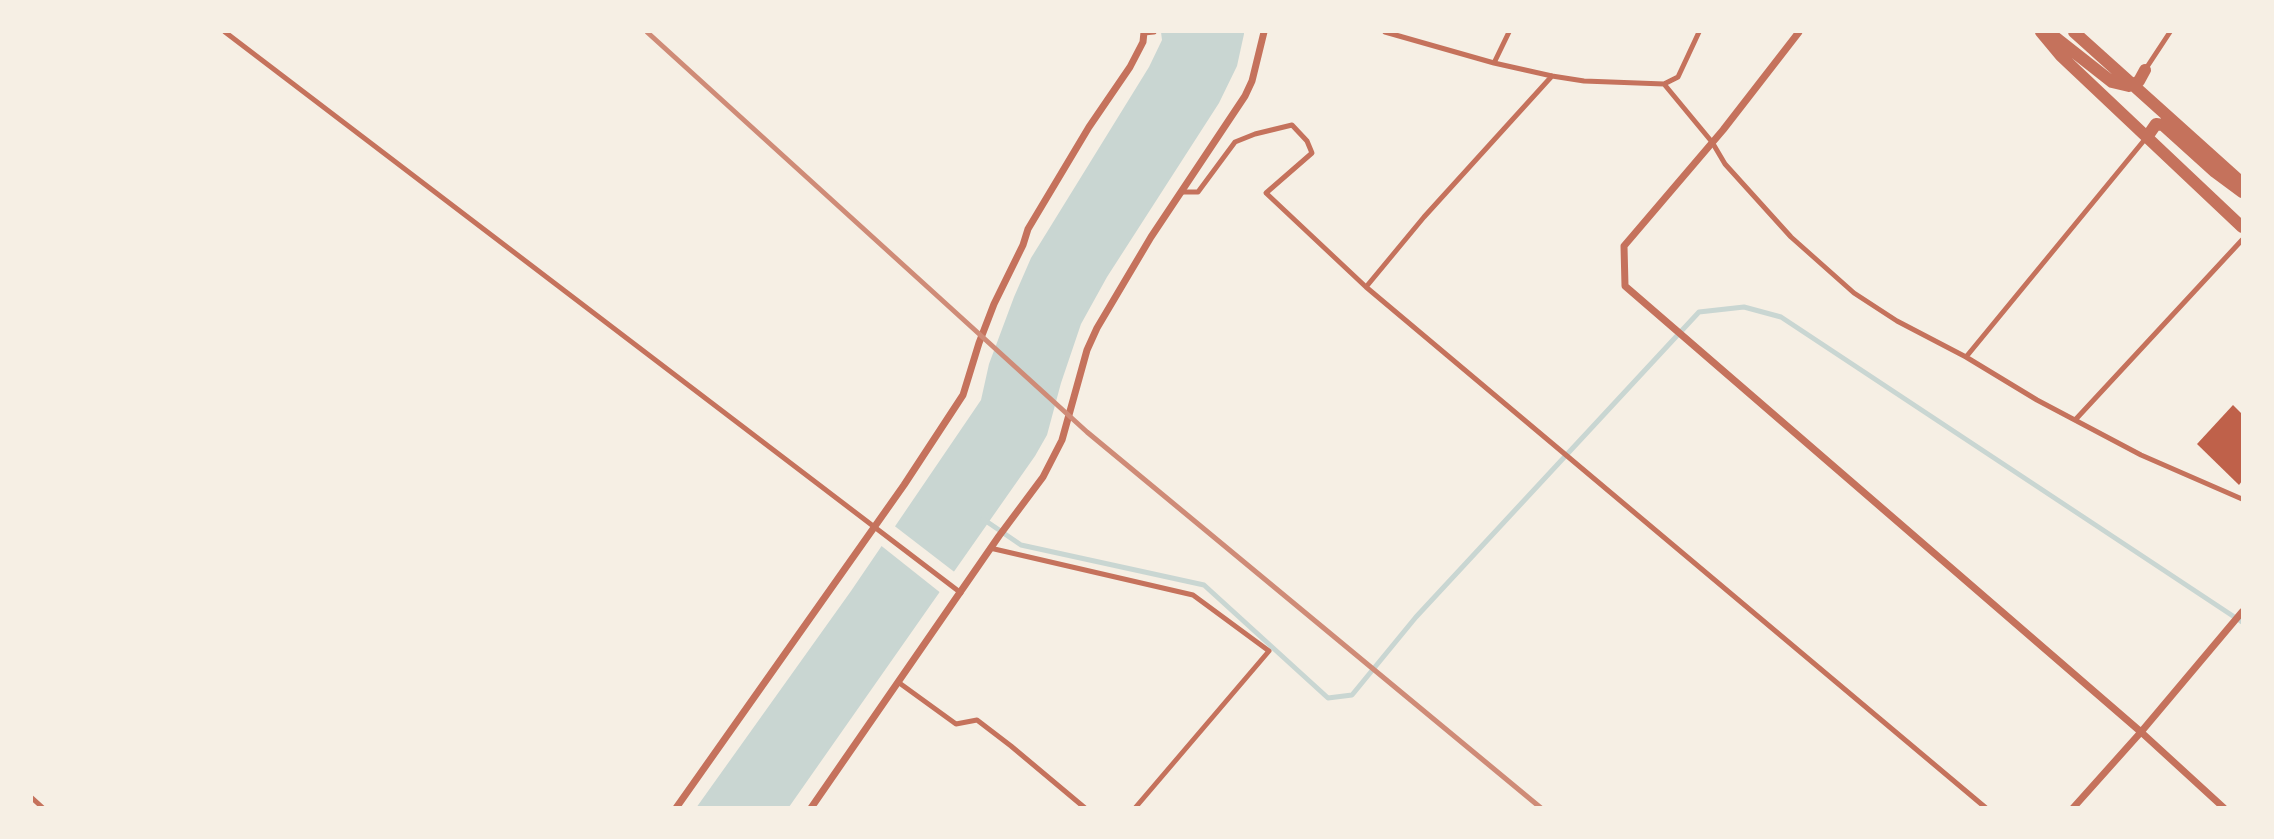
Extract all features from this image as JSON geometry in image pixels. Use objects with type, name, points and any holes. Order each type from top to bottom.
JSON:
[{"type":"street","points":[[676,807],[963,395],[994,304],[1028,229],[1139,52],[1144,32]]},
{"type":"street","points":[[811,807],[1051,462],[1062,440],[1087,350],[1097,328],[1152,236],[1245,96],[1252,81],[1264,32]]},
{"type":"street","points":[[1799,32],[1723,131],[1624,246],[1625,286],[2141,732],[2224,807]]},
{"type":"street","points":[[2041,32],[2061,56],[2242,227]]},
{"type":"street","points":[[2048,32],[2112,82],[2129,86],[2139,81],[2145,70]]},
{"type":"street","points":[[2074,32],[2134,83],[2242,183]]},
{"type":"street","points":[[2147,137],[2156,124],[2164,125],[2215,172],[2242,192]]},
{"type":"street","points":[[2073,807],[2141,732],[2242,612]]},
{"type":"lane","points":[[225,32],[961,593]]},
{"type":"lane","points":[[1144,32],[1154,32]]},
{"type":"lane","points":[[1385,32],[1494,63],[1552,76],[1584,81],[1664,84],[1678,77],[1699,32]]},
{"type":"lane","points":[[1494,63],[1508,32]]},
{"type":"lane","points":[[2145,70],[2170,32]]},
{"type":"lane","points":[[1366,287],[1424,217],[1552,76]]},
{"type":"lane","points":[[1664,84],[1712,142],[1726,164],[1791,237],[1854,292],[1897,321],[1966,357],[2037,400],[2141,455],[2242,499]]},
{"type":"lane","points":[[1181,192],[1198,192],[1235,142],[1292,125],[1307,141],[1312,153],[1266,193],[1366,287],[1986,807]]},
{"type":"lane","points":[[1966,357],[2147,137]]},
{"type":"lane","points":[[2076,419],[2242,240]]},
{"type":"lane","points":[[990,548],[1193,595],[1269,651],[1135,807]]},
{"type":"lane","points":[[898,682],[956,724],[977,720],[1085,807]]},
{"type":"lane","points":[[32,798],[43,807]]},
{"type":"shaded area","points":[[1161,32],[1244,34],[1237,66],[1219,103],[1107,277],[1081,324],[1047,435],[1035,456],[789,807],[696,808],[851,591],[981,400],[989,364],[1031,258],[1149,67],[1162,40]]},
{"type":"pier","points":[[892,524],[957,574],[942,594],[879,544]]},
{"type":"building","points":[[2233,405],[2242,414],[2242,481],[2239,485],[2197,444]]},
{"type":"waterway","points":[[983,519],[1021,545],[1204,585],[1328,698],[1352,695],[1416,617],[1699,312],[1744,307],[1781,317],[2242,622]]},
{"type":"railway","points":[[647,32],[1087,432],[1541,808]]}]
